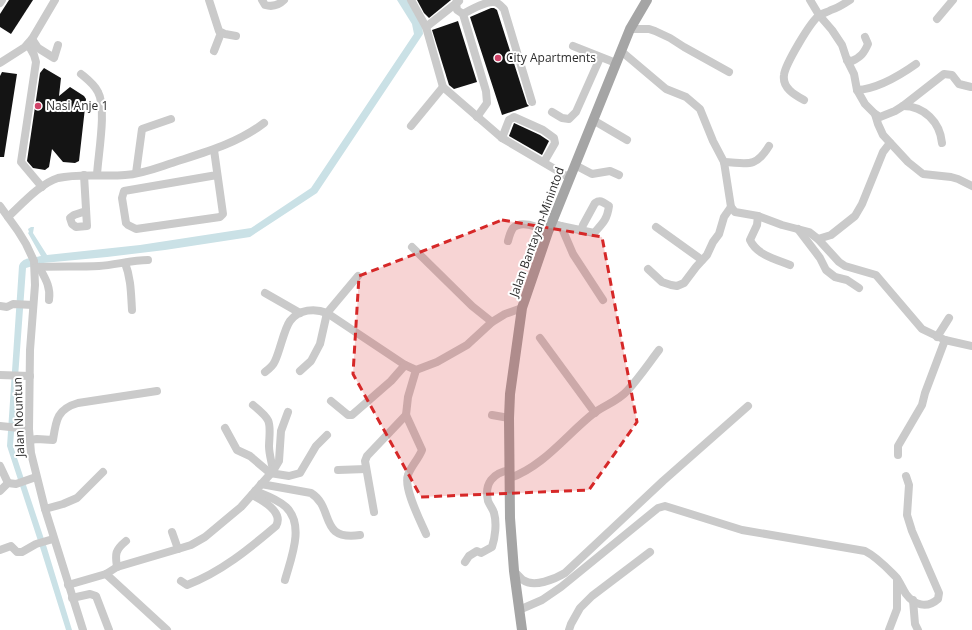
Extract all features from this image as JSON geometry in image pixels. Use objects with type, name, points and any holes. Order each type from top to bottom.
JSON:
[{"type":"main road","name":"Jalan Bantayan-Minintod","points":[[522,630],[514,571],[510,518],[509,418],[510,394],[522,308],[548,232],[557,224],[570,178],[630,28],[646,0]]},
{"type":"street","points":[[0,59],[25,42],[52,0]]},
{"type":"street","points":[[0,63],[30,41],[55,0]]},
{"type":"street","points":[[209,0],[221,34],[214,51]]},
{"type":"street","points":[[262,0],[265,5],[270,6],[281,4],[284,0]]},
{"type":"street","points":[[411,0],[426,26],[443,87],[502,138],[570,178]]},
{"type":"street","points":[[810,0],[819,15],[842,45],[854,74],[857,90],[865,104],[875,114],[880,129],[890,143],[908,162],[923,174],[951,177],[972,186]]},
{"type":"street","points":[[804,100],[790,92],[785,82],[784,76],[794,51],[819,15],[850,0]]},
{"type":"street","points":[[938,19],[953,0]]},
{"type":"street","points":[[426,26],[458,2]]},
{"type":"street","points":[[458,2],[457,10],[463,14],[486,91],[487,103],[477,117]]},
{"type":"street","points":[[463,14],[474,8],[493,2],[498,3],[504,9],[532,102]]},
{"type":"street","points":[[630,28],[649,29],[655,31],[729,72]]},
{"type":"street","points":[[221,34],[236,36]]},
{"type":"street","points":[[847,60],[852,61],[865,52],[868,44],[865,37]]},
{"type":"street","points":[[30,41],[54,58],[58,46]]},
{"type":"street","points":[[30,41],[36,62],[21,162],[42,187]]},
{"type":"street","points":[[573,46],[600,58],[616,63]]},
{"type":"street","points":[[622,51],[666,89],[686,97],[700,109],[713,142],[724,162],[731,207],[736,212],[758,216],[782,225],[809,232],[818,239],[839,262],[845,266],[876,276],[916,324],[922,329],[941,339],[972,346]]},
{"type":"street","points":[[552,112],[562,118],[569,119],[576,112],[600,58]]},
{"type":"street","points":[[857,90],[869,89],[900,75],[916,64]]},
{"type":"street","points":[[81,74],[98,92],[102,108],[97,175]]},
{"type":"street","points":[[875,114],[880,116],[903,106],[944,74],[952,75],[959,84],[971,87]]},
{"type":"street","points":[[411,126],[443,87]]},
{"type":"street","points":[[903,106],[910,106],[919,109],[934,121],[942,136],[942,143]]},
{"type":"street","points":[[502,138],[509,120],[514,117],[543,130],[554,138],[555,143],[544,162]]},
{"type":"street","points":[[136,174],[142,129],[171,119]]},
{"type":"street","points":[[593,120],[626,140]]},
{"type":"street","points":[[8,217],[42,187],[57,178],[84,175],[136,174],[214,150],[252,132],[264,123]]},
{"type":"street","points":[[818,239],[831,236],[855,216],[862,204],[883,152],[890,143]]},
{"type":"street","points":[[724,162],[753,163],[763,156],[769,146]]},
{"type":"street","points":[[214,150],[223,214],[220,217],[136,229],[130,227],[126,223],[122,198],[124,191],[217,175]]},
{"type":"street","points":[[575,165],[592,174],[610,171],[619,176]]},
{"type":"street","points":[[84,175],[86,211]]},
{"type":"street","name":"Jalan Nountun","points":[[0,206],[18,231],[37,268],[29,305],[29,429],[31,453],[45,509],[50,540],[68,585],[83,630]]},
{"type":"street","points":[[648,270],[662,282],[677,286],[684,283],[707,255],[713,242],[719,234],[724,217],[731,207]]},
{"type":"street","points":[[758,216],[757,225],[750,240],[752,245],[761,253],[790,265]]},
{"type":"street","points":[[508,241],[514,228],[520,225],[528,224],[548,232]]},
{"type":"street","points":[[557,224],[581,231]]},
{"type":"street","points":[[557,224],[572,254],[603,300]]},
{"type":"street","points":[[656,227],[702,260]]},
{"type":"street","points":[[798,229],[816,253],[826,270],[835,277],[848,280],[859,288]]},
{"type":"street","points":[[412,248],[472,306],[492,322]]},
{"type":"street","points":[[37,268],[100,266],[148,260]]},
{"type":"street","points":[[125,263],[130,281],[132,310]]},
{"type":"street","points":[[37,268],[47,283],[50,292],[49,300]]},
{"type":"street","points":[[300,371],[312,361],[320,344],[327,313],[358,276]]},
{"type":"street","points":[[265,293],[300,313]]},
{"type":"street","points":[[0,306],[7,307],[13,304],[29,305]]},
{"type":"street","points":[[265,372],[275,362],[290,321],[300,313],[310,310],[319,310],[327,313],[416,370],[437,362],[467,345],[492,322],[506,314],[522,308]]},
{"type":"street","points":[[898,455],[898,446],[922,406],[941,339],[949,318]]},
{"type":"street","points":[[540,338],[595,413]]},
{"type":"street","points":[[465,562],[469,556],[477,551],[481,553],[492,547],[494,539],[494,515],[487,493],[489,482],[499,472],[519,475],[531,468],[595,413],[620,398],[659,350]]},
{"type":"street","points":[[331,400],[348,415],[352,415],[391,381],[405,364]]},
{"type":"street","points":[[416,370],[408,397],[406,415],[422,450],[419,458],[407,476],[407,488],[426,534]]},
{"type":"street","points":[[0,374],[30,376]]},
{"type":"street","points":[[30,440],[53,440],[57,419],[68,406],[78,403],[157,391]]},
{"type":"street","points":[[253,405],[264,413],[271,425],[269,447],[272,472]]},
{"type":"street","points":[[514,571],[523,580],[529,583],[554,580],[565,573],[663,481],[748,406]]},
{"type":"street","points":[[68,585],[106,574],[117,567],[192,545],[205,537],[241,507],[272,472],[279,461],[281,431],[288,412]]},
{"type":"street","points":[[374,512],[365,461],[367,456],[406,415]]},
{"type":"street","points":[[492,415],[509,418]]},
{"type":"street","points":[[3,427],[29,429]]},
{"type":"street","points":[[225,428],[237,450],[250,456],[272,472],[289,476],[300,473],[316,446],[327,435]]},
{"type":"street","points":[[0,466],[12,484]]},
{"type":"street","points":[[338,470],[366,469]]},
{"type":"street","points":[[45,509],[77,498],[102,472]]},
{"type":"street","points":[[520,610],[542,600],[561,587],[658,508],[665,506],[742,530],[861,550],[874,556],[897,579],[906,595],[923,605],[929,605],[938,599],[939,594],[912,531],[907,515],[909,485],[906,476]]},
{"type":"street","points":[[0,491],[12,484],[36,477]]},
{"type":"street","points":[[256,490],[311,493],[316,496],[320,502],[329,524],[334,530],[342,536],[360,535]]},
{"type":"street","points":[[256,490],[273,498],[285,506],[293,516],[296,528],[295,545],[285,580]]},
{"type":"street","points":[[181,581],[187,585],[202,579],[252,546],[276,526],[278,518],[256,490]]},
{"type":"street","points":[[172,532],[178,549]]},
{"type":"street","points":[[0,550],[11,546],[17,552],[22,552],[36,544],[50,540]]},
{"type":"street","points":[[117,567],[116,553],[119,547],[126,541]]},
{"type":"street","points":[[569,630],[580,608],[592,596],[650,552]]},
{"type":"street","points":[[106,574],[167,630]]},
{"type":"street","points":[[889,630],[897,609],[897,579]]},
{"type":"street","points":[[72,598],[90,594],[96,596],[109,630]]},
{"type":"street","points":[[913,600],[915,624],[918,630]]},
{"type":"highlighted area","points":[[502,220],[602,237],[637,422],[589,490],[421,497],[353,374],[359,276]]},
{"type":"water","points":[[397,0],[407,0],[422,23],[423,34],[317,193],[250,237],[165,250],[43,263],[26,268],[13,446],[72,630],[66,630],[7,446],[19,266],[25,259],[41,256],[28,233],[28,229],[34,227],[33,233],[47,255],[140,245],[251,228],[311,188],[414,34],[412,24]]},
{"type":"building","points":[[9,0],[33,0],[11,34],[0,27],[0,14]]},
{"type":"building","points":[[417,0],[451,0],[429,18],[424,13]]},
{"type":"building","name":"City Apartments","points":[[491,8],[497,10],[527,104],[529,106],[502,115],[470,17]]},
{"type":"building","name":"City Apartments","points":[[458,21],[477,82],[454,89],[449,85],[432,30]]},
{"type":"building","points":[[44,68],[61,78],[59,96],[70,87],[86,99],[79,161],[75,163],[63,162],[52,149],[49,167],[45,170],[33,168],[27,161],[40,73]]},
{"type":"building","points":[[2,72],[17,74],[4,157],[0,157],[0,76]]},
{"type":"building","points":[[514,123],[540,135],[549,141],[542,155],[509,136]]},
{"type":"place","name":"City Apartments","points":[[498,58]]},
{"type":"place","name":"Nasi Anje 1","points":[[38,106]]}]
